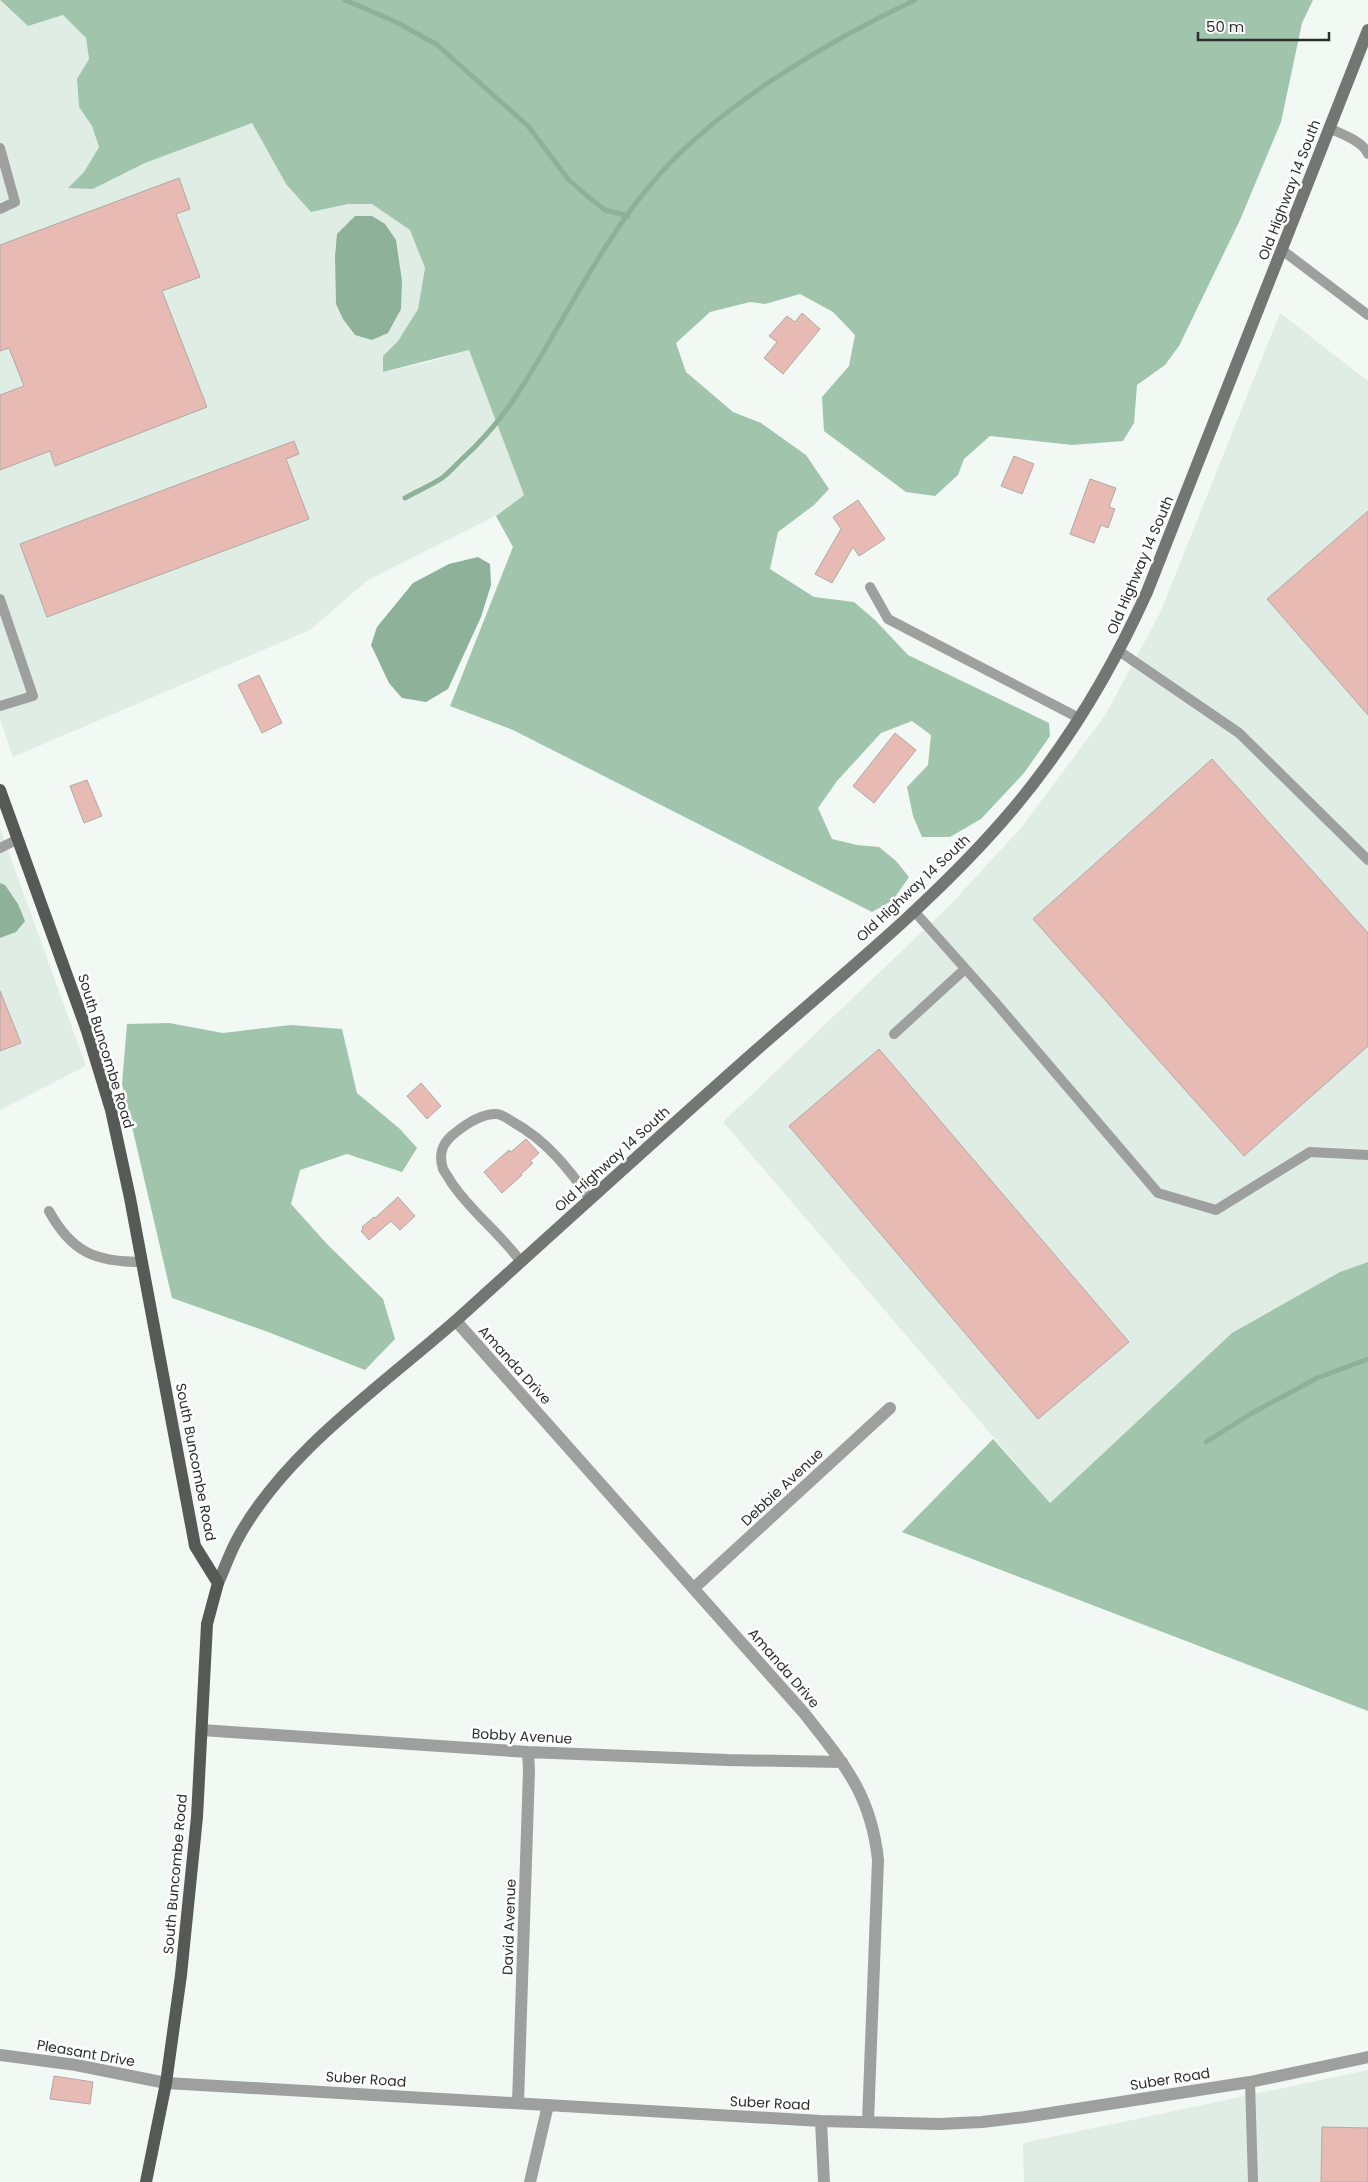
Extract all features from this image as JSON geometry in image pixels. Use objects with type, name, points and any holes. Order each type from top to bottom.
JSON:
[{"type":"main road","name":"South Buncombe Road","points":[[0,790],[87,1031],[111,1110],[142,1262],[195,1546],[218,1583],[207,1624],[202,1730],[190,1899],[166,2083],[146,2182]]},
{"type":"street","name":"Old Highway 14 South","points":[[218,1583],[238,1538],[266,1496],[296,1460],[456,1321],[914,911],[967,860],[1034,784],[1104,679],[1147,592],[1368,30]]},
{"type":"street","name":"Amanda Drive","points":[[456,1321],[804,1714],[842,1762],[863,1797],[873,1826],[878,1860],[868,2122]]},
{"type":"street","name":"Debbie Avenue","points":[[694,1588],[890,1408]]},
{"type":"street","name":"Bobby Avenue","points":[[202,1730],[528,1752],[727,1760],[842,1762]]},
{"type":"street","name":"David Avenue","points":[[518,2103],[528,1752]]},
{"type":"street","name":"Pleasant Drive","points":[[0,2055],[76,2065],[166,2083]]},
{"type":"street","name":"Suber Road","points":[[166,2083],[821,2120],[982,2122],[1250,2082],[1368,2057]]},
{"type":"street","points":[[530,2182],[548,2105]]},
{"type":"street","points":[[821,2120],[824,2182]]},
{"type":"lane","points":[[1329,128],[1353,140],[1366,150],[1368,154]]},
{"type":"lane","points":[[0,148],[15,202],[0,209]]},
{"type":"lane","points":[[1282,250],[1368,315]]},
{"type":"lane","points":[[870,587],[888,619],[1079,718]]},
{"type":"lane","points":[[0,599],[33,696],[0,706]]},
{"type":"lane","points":[[1119,651],[1239,733],[1368,860]]},
{"type":"lane","points":[[0,848],[18,839]]},
{"type":"lane","points":[[914,911],[1158,1193],[1216,1210],[1310,1152],[1368,1155]]},
{"type":"lane","points":[[894,1034],[966,969]]},
{"type":"lane","points":[[521,1262],[509,1245],[460,1196],[443,1169],[441,1150],[447,1140],[482,1116],[498,1114],[540,1138],[590,1200]]},
{"type":"lane","points":[[49,1211],[59,1228],[74,1245],[94,1256],[118,1262],[142,1262]]},
{"type":"lane","points":[[1250,2082],[1253,2182]]},
{"type":"shaded area","points":[[0,0],[1313,0],[1302,23],[1281,122],[1240,220],[1179,346],[1165,365],[1137,385],[1134,423],[1123,441],[1072,445],[990,436],[964,459],[958,475],[935,496],[906,492],[824,431],[822,397],[849,366],[855,335],[833,312],[800,294],[765,304],[750,302],[710,312],[676,343],[686,372],[733,412],[761,423],[806,455],[829,489],[814,505],[778,532],[770,569],[814,597],[854,602],[875,620],[908,655],[1049,723],[1050,736],[1024,773],[981,819],[950,837],[922,837],[913,816],[907,787],[928,765],[931,735],[912,721],[881,733],[837,781],[818,808],[832,839],[857,845],[879,847],[896,861],[909,877],[893,900],[872,912],[513,730],[450,706],[513,547],[496,516],[524,495],[469,350],[383,372],[383,356],[398,341],[418,309],[425,268],[410,230],[372,204],[348,204],[311,212],[286,184],[252,123],[145,163],[93,189],[68,188],[84,172],[99,147],[92,126],[79,107],[77,79],[89,59],[86,38],[63,15],[28,26]]},
{"type":"shaded area","points":[[0,1],[28,26],[63,15],[86,38],[89,59],[77,79],[79,107],[92,126],[99,147],[84,172],[69,187],[93,189],[145,163],[252,123],[286,184],[311,212],[348,204],[372,204],[410,230],[425,268],[418,309],[398,341],[383,356],[383,372],[425,363],[469,350],[524,495],[495,516],[368,580],[310,630],[13,757],[0,719]]},
{"type":"shaded area","points":[[355,216],[372,216],[385,224],[396,240],[402,281],[401,309],[388,333],[372,340],[355,335],[343,319],[336,304],[335,256],[337,234]]},
{"type":"shaded area","points":[[1280,313],[1368,381],[1368,1262],[1340,1272],[1132,1427],[1050,1503],[723,1122],[949,906],[1021,828],[1106,714],[1160,613]]},
{"type":"shaded area","points":[[478,557],[490,564],[491,585],[481,617],[448,689],[426,702],[402,698],[389,683],[371,645],[377,627],[413,583],[449,564]]},
{"type":"shaded area","points":[[0,828],[86,1066],[0,1110]]},
{"type":"shaded area","points":[[0,883],[5,885],[18,904],[25,921],[16,932],[0,938]]},
{"type":"shaded area","points":[[169,1023],[223,1033],[291,1025],[342,1029],[357,1093],[400,1129],[417,1148],[402,1172],[347,1154],[300,1170],[291,1204],[327,1244],[383,1299],[395,1339],[365,1370],[268,1332],[172,1298],[122,1084],[127,1024]]},
{"type":"shaded area","points":[[1368,1262],[1368,1711],[902,1532],[993,1439],[1050,1503],[1232,1333],[1340,1272]]},
{"type":"shaded area","points":[[1368,2070],[1368,2182],[1024,2182],[1023,2143]]},
{"type":"building","points":[[179,178],[190,209],[176,214],[200,277],[162,291],[207,407],[55,466],[50,451],[0,470],[0,395],[24,386],[9,348],[0,351],[0,245]]},
{"type":"building","points":[[802,313],[820,329],[783,374],[764,358],[777,342],[769,336],[787,316],[795,322]]},
{"type":"building","points":[[294,441],[299,454],[286,459],[309,519],[47,617],[20,544]]},
{"type":"building","points":[[1014,456],[1034,464],[1022,494],[1001,486]]},
{"type":"building","points":[[1090,479],[1116,488],[1109,507],[1115,509],[1108,528],[1101,525],[1094,543],[1070,534]]},
{"type":"building","points":[[858,500],[885,539],[859,556],[853,547],[832,583],[815,574],[841,529],[833,517]]},
{"type":"building","points":[[1368,511],[1368,715],[1267,599]]},
{"type":"building","points":[[259,675],[282,723],[262,733],[238,685]]},
{"type":"building","points":[[895,733],[916,750],[874,803],[853,786]]},
{"type":"building","points":[[1212,759],[1368,933],[1368,1046],[1244,1156],[1033,919]]},
{"type":"building","points":[[87,780],[102,816],[84,823],[70,786]]},
{"type":"building","points":[[0,991],[21,1043],[0,1051]]},
{"type":"building","points":[[879,1049],[1129,1342],[1038,1419],[789,1126]]},
{"type":"building","points":[[421,1083],[441,1106],[427,1119],[407,1096]]},
{"type":"building","points":[[526,1139],[539,1153],[530,1161],[533,1163],[522,1175],[502,1193],[484,1172],[509,1150],[511,1152]]},
{"type":"building","points":[[398,1197],[415,1216],[400,1230],[391,1221],[369,1240],[361,1231],[362,1227]]},
{"type":"building","points":[[54,2076],[93,2082],[90,2104],[50,2099]]},
{"type":"building","points":[[1322,2127],[1368,2128],[1368,2182],[1321,2182]]},
{"type":"waterway","points":[[345,0],[396,22],[436,44],[528,126],[568,179],[605,210],[628,216]]},
{"type":"waterway","points":[[405,498],[445,476],[497,422],[526,380],[626,216],[658,176],[683,150],[712,124],[778,76],[848,34],[915,0]]},
{"type":"waterway","points":[[1206,1442],[1252,1413],[1317,1378],[1368,1359]]}]
